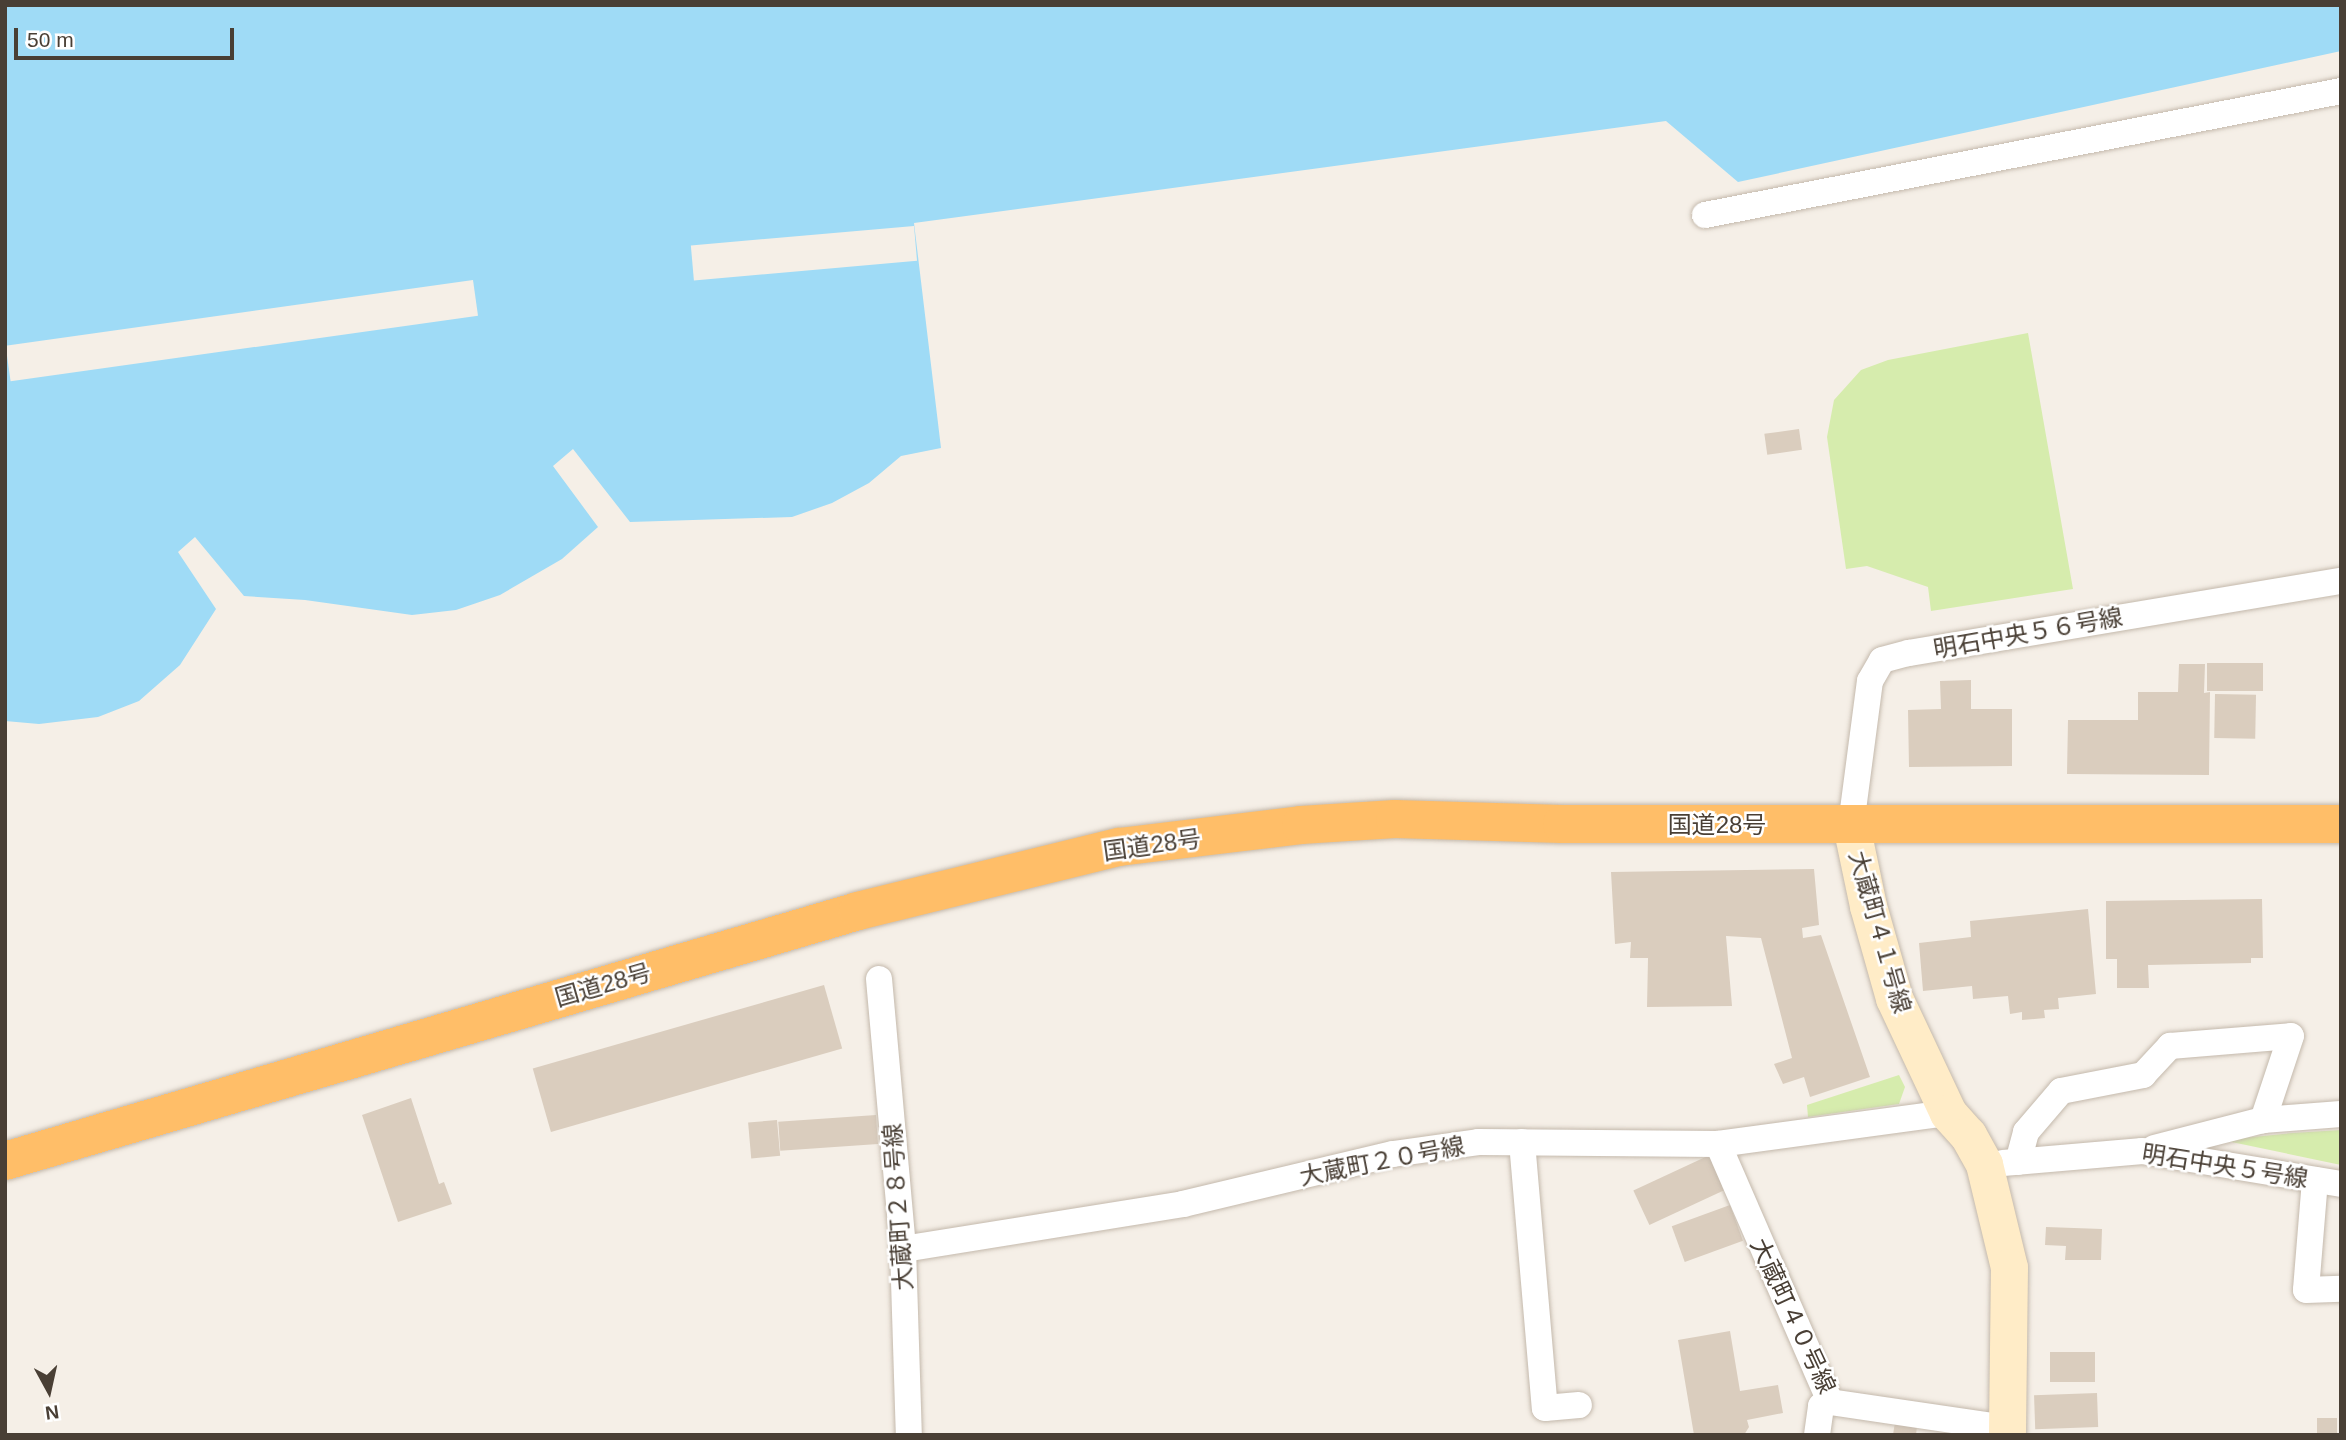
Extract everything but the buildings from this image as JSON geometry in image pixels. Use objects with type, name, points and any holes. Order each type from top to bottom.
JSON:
[{"type":"highway","name":"国道28号","points":[[5,1161],[849,913],[1119,848],[1301,825],[1395,819],[1562,824],[2341,824]]},
{"type":"street","points":[[1704,215],[2341,91]]},
{"type":"street","name":"明石中央５６号線","points":[[1851,825],[1870,681],[1882,660],[1909,653],[2341,581]]},
{"type":"street","name":"大蔵町４１号線","points":[[1851,825],[1868,906],[1894,998],[1948,1113],[1968,1135],[2001,1163],[2009,1268],[2007,1432]]},
{"type":"street","name":"大蔵町２８号線","points":[[878,979],[903,1249],[909,1435]]},
{"type":"street","points":[[2001,1163],[2061,1091],[2143,1075],[2170,1046],[2291,1036],[2263,1120]]},
{"type":"street","name":"大蔵町２０号線","points":[[903,1249],[1183,1204],[1393,1154],[1478,1142],[1718,1144],[1948,1113]]},
{"type":"street","points":[[2142,1151],[2263,1120],[2341,1114]]},
{"type":"street","points":[[1522,1142],[1545,1408],[1579,1405]]},
{"type":"street","name":"大蔵町４０号線","points":[[1718,1144],[1830,1402],[2007,1432]]},
{"type":"street","name":"明石中央５号線","points":[[2001,1163],[2142,1151],[2328,1182]]},
{"type":"street","points":[[2328,1182],[2306,1290],[2341,1289]]},
{"type":"street","points":[[1817,1435],[1821,1406],[1830,1402]]},
{"type":"green space","points":[[2028,333],[2073,589],[1931,611],[1928,587],[1867,566],[1846,569],[1827,437],[1834,400],[1861,370],[1888,360]]},
{"type":"green space","points":[[1899,1075],[1905,1087],[1899,1104],[1808,1117],[1807,1105]]},
{"type":"green space","points":[[2341,1130],[2341,1165],[2222,1140],[2292,1133]]},
{"type":"water","points":[[5,5],[2341,5],[2341,51],[1738,182],[1666,121],[914,223],[941,448],[901,456],[869,483],[832,503],[792,517],[630,522],[573,449],[553,466],[598,527],[562,559],[500,595],[456,610],[412,615],[305,600],[244,596],[195,537],[178,552],[216,609],[180,665],[139,701],[98,717],[39,724],[5,721]]},
{"type":"pier","points":[[914,226],[917,261],[694,280],[691,246]]},
{"type":"pier","points":[[473,280],[478,316],[11,381],[6,346]]}]
